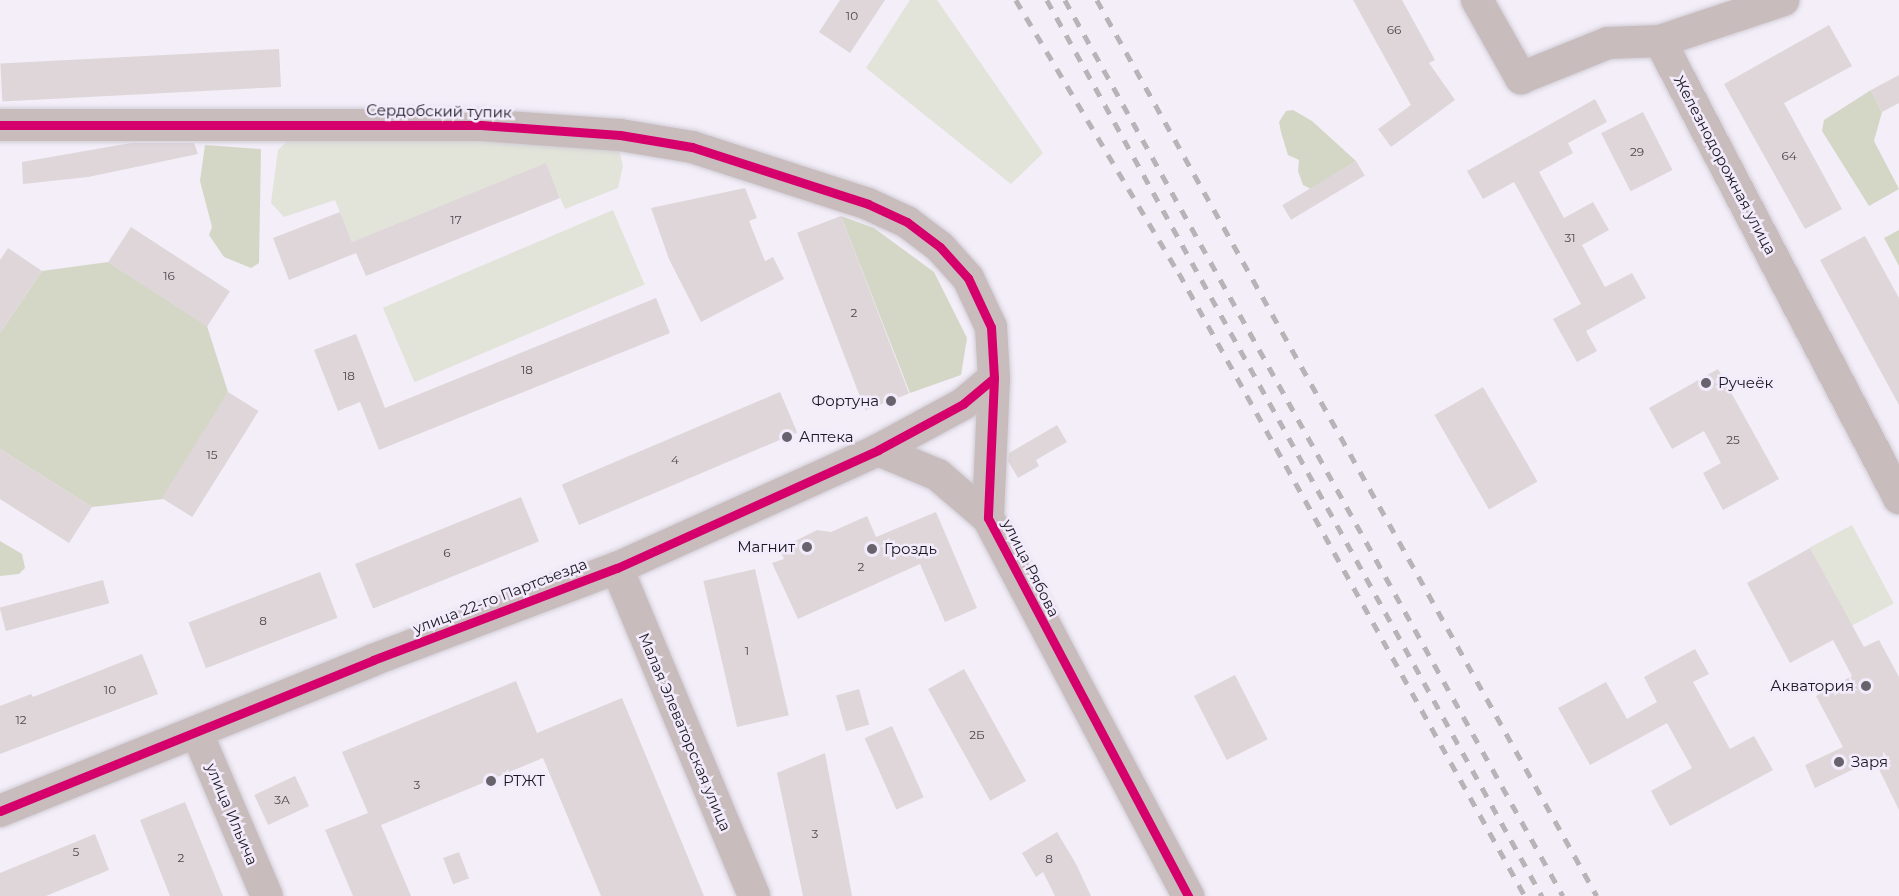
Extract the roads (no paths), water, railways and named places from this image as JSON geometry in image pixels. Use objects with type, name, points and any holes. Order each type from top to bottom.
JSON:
[{"type":"street","points":[[1476,0],[1521,78],[1608,43],[1660,41],[1783,0]]},
{"type":"street","name":"Железнодорожная улица","points":[[1660,41],[1899,498]]},
{"type":"street","name":"Сердобский тупик","points":[[0,125],[482,125],[620,135],[692,147],[868,204]]},
{"type":"street","name":"улица Рябова","points":[[868,204],[907,222],[940,247],[968,279],[991,327],[994,378],[988,518],[1188,896]]},
{"type":"street","name":"улица 22-го Партсъезда","points":[[0,811],[616,568],[878,450],[963,404],[994,378]]},
{"type":"street","points":[[878,450],[938,475],[988,518]]},
{"type":"street","name":"Малая Элеваторская улица","points":[[616,568],[754,896]]},
{"type":"street","name":"улица Ильича","points":[[197,733],[267,896]]},
{"type":"railway","points":[[1016,0],[1179,273],[1525,896]]},
{"type":"railway","points":[[1047,0],[1542,896]]},
{"type":"railway","points":[[1065,0],[1563,896]]},
{"type":"railway","points":[[1097,0],[1597,896]]},
{"type":"place","name":"Ручеёк","points":[[1706,383]]},
{"type":"place","name":"Фортуна","points":[[891,401]]},
{"type":"place","name":"Аптека","points":[[787,437]]},
{"type":"place","name":"Магнит","points":[[807,547]]},
{"type":"place","name":"Гроздь","points":[[872,549]]},
{"type":"place","name":"Акватория","points":[[1866,686]]},
{"type":"place","name":"Заря","points":[[1839,762]]},
{"type":"place","name":"РТЖТ","points":[[491,781]]}]
